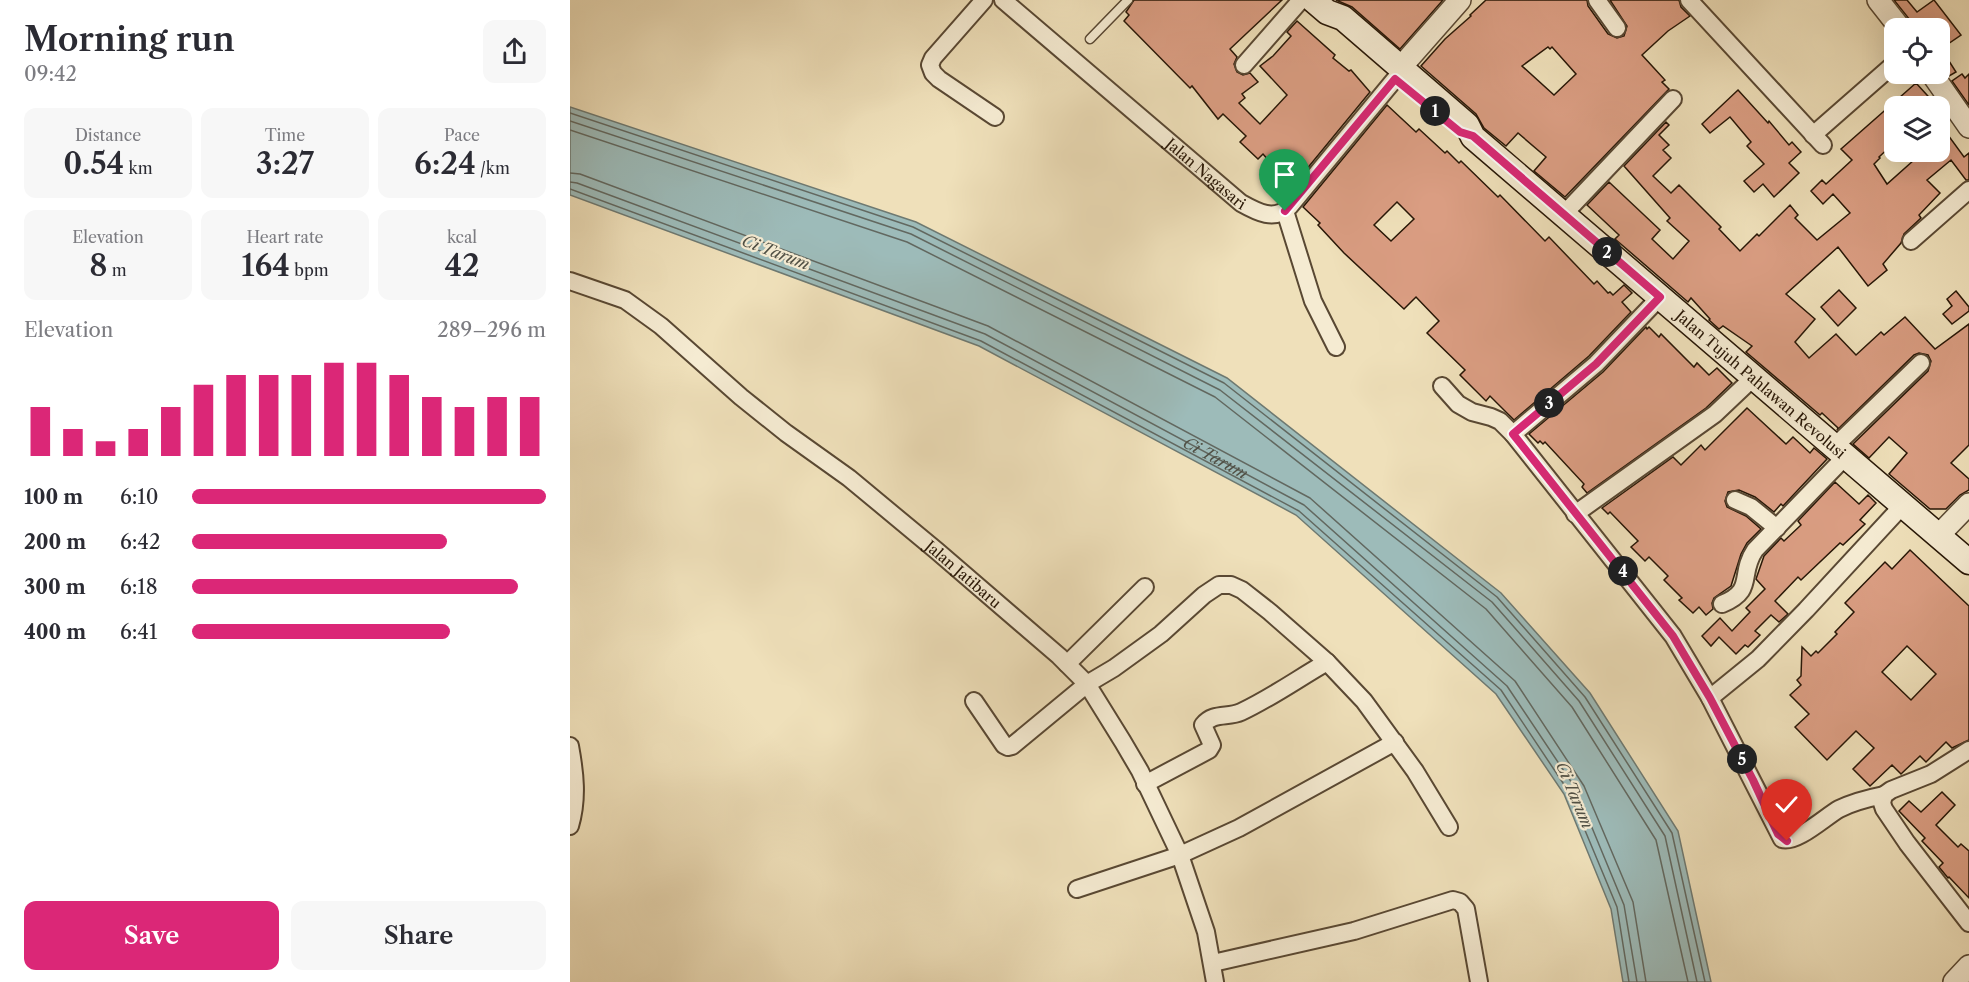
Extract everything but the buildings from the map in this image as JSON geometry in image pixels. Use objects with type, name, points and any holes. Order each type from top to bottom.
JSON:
[{"type":"main road","name":"Jalan Tujuh Pahlawan Revolusi","points":[[1320,6],[1343,18],[1460,132],[1473,136],[1840,452],[1939,535],[1966,552]]},
{"type":"street","points":[[984,0],[933,58],[930,65],[939,80],[995,117]]},
{"type":"street","name":"Jalan Nagasari","points":[[1003,0],[1241,203],[1259,213],[1268,215],[1285,211]]},
{"type":"street","points":[[1244,65],[1301,0]]},
{"type":"street","points":[[1336,347],[1313,301],[1285,211],[1460,0]]},
{"type":"street","points":[[1597,0],[1617,28]]},
{"type":"street","points":[[1689,0],[1818,140],[1884,74]]},
{"type":"street","points":[[1878,0],[1892,18]]},
{"type":"street","points":[[1939,84],[1969,127]]},
{"type":"street","points":[[1564,214],[1673,99]]},
{"type":"street","points":[[1911,241],[1969,190]]},
{"type":"street","name":"Jalan Jatibaru","points":[[570,281],[625,300],[661,326],[750,404],[849,478],[914,532],[1067,664],[1087,684],[1124,742],[1180,855],[1206,932],[1215,982]]},
{"type":"street","points":[[1513,434],[1596,364],[1660,297]]},
{"type":"street","points":[[1722,604],[1739,595],[1743,588],[1749,558],[1840,452],[1922,363]]},
{"type":"street","points":[[1575,513],[1715,414],[1753,378]]},
{"type":"street","points":[[1442,386],[1458,404],[1472,412],[1500,421],[1513,434],[1673,636],[1710,698],[1782,839],[1792,840],[1839,809],[1870,797],[1884,795],[1931,774],[1969,750]]},
{"type":"street","points":[[1735,500],[1751,507],[1776,528]]},
{"type":"street","points":[[1939,535],[1969,504]]},
{"type":"street","points":[[1710,698],[1766,651],[1903,505]]},
{"type":"street","points":[[974,701],[999,738],[1008,747],[1016,743],[1087,684],[1114,668],[1161,634],[1203,596],[1219,585],[1231,585],[1242,590],[1327,662],[1364,701],[1415,771],[1449,827]]},
{"type":"street","points":[[1067,664],[1145,587]]},
{"type":"street","points":[[1145,784],[1209,750],[1212,745],[1203,725],[1206,720],[1214,716],[1239,713],[1327,662]]},
{"type":"street","points":[[1077,889],[1180,855],[1239,828],[1395,742]]},
{"type":"street","points":[[570,746],[576,791],[575,810],[570,826]]},
{"type":"street","points":[[1884,795],[1882,803],[1884,809],[1929,874],[1969,923]]},
{"type":"street","points":[[1213,963],[1354,931],[1453,900],[1460,902],[1466,909],[1479,982]]},
{"type":"street","points":[[1954,982],[1969,966]]},
{"type":"lane","points":[[1090,39],[1128,0]]},
{"type":"water","name":"Ci Tarum","points":[[570,107],[916,222],[1227,378],[1501,593],[1590,693],[1678,831],[1711,982],[1623,982],[1611,909],[1564,794],[1496,694],[1296,515],[979,346],[570,195]]},
{"type":"route","points":[[1285,211],[1395,79],[1460,132],[1473,136],[1660,297],[1596,364],[1513,434],[1673,636],[1710,698],[1778,834],[1787,841]]}]
